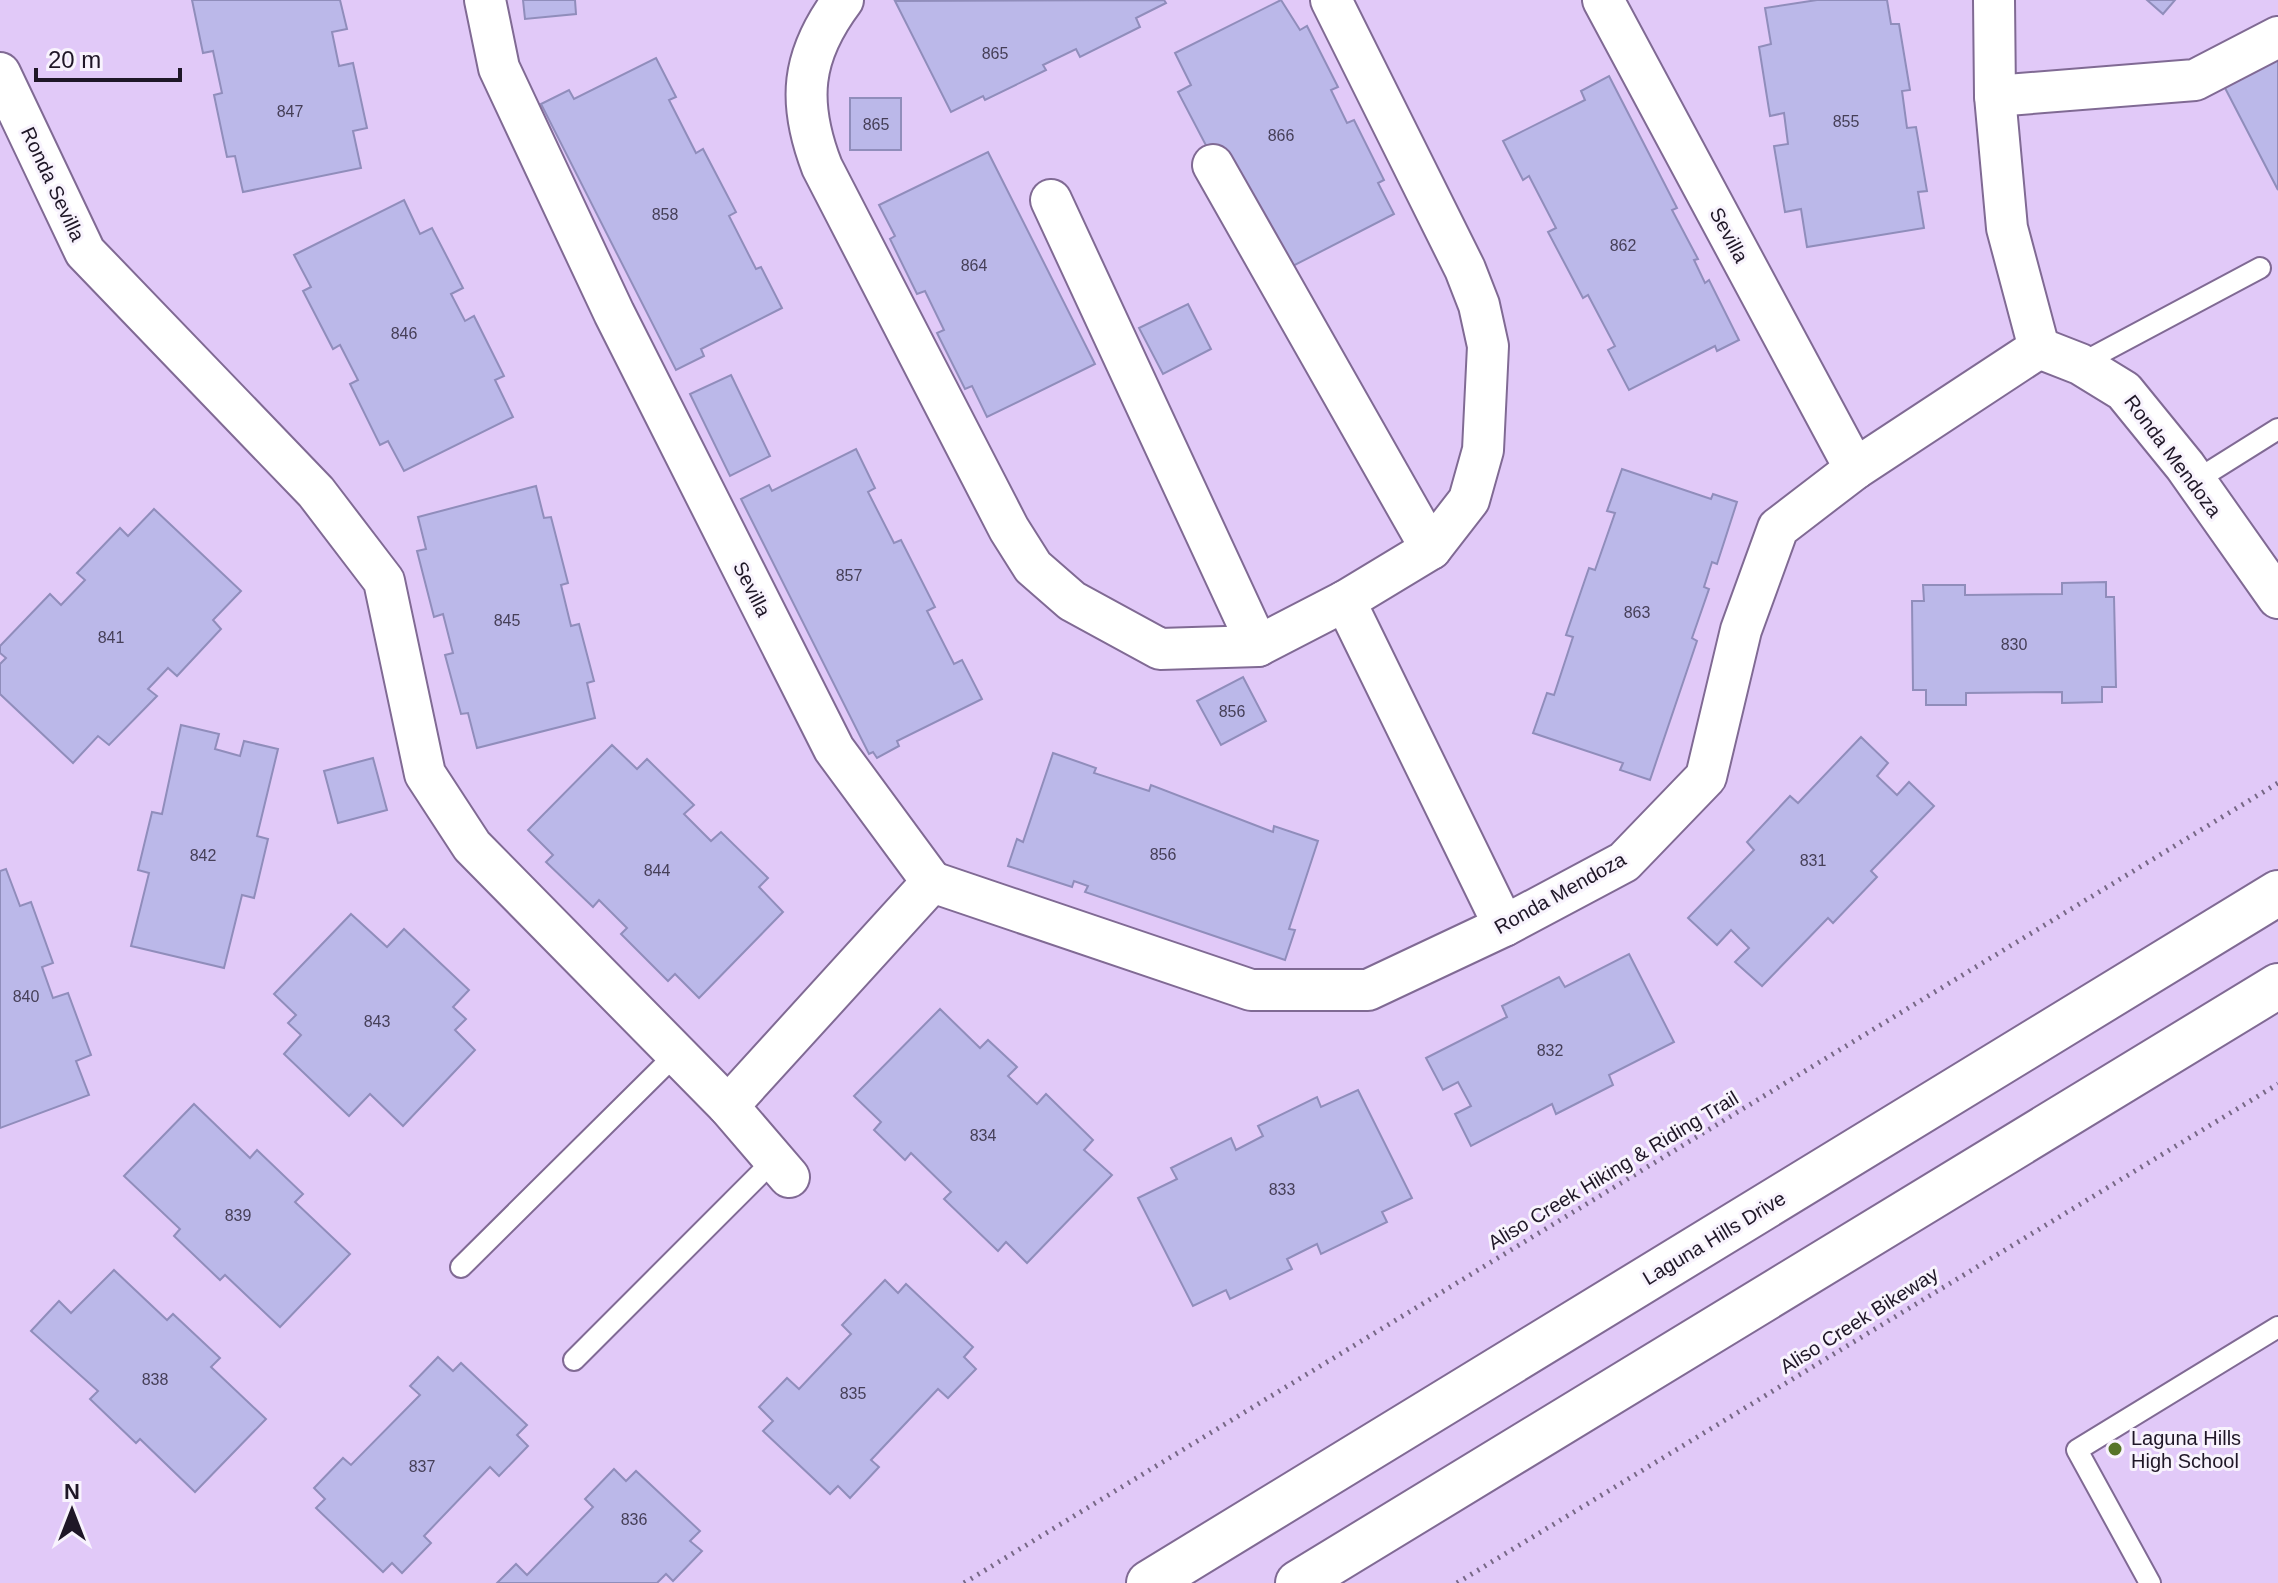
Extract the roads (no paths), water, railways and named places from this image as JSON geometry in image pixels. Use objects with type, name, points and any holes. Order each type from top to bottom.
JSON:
[{"type":"main road","name":"Laguna Hills Drive","points":[[1149,1583],[2278,893]]},
{"type":"main road","points":[[1298,1583],[2278,986]]},
{"type":"street","name":"Sevilla","points":[[485,0],[499,68],[703,493],[834,749],[932,882]]},
{"type":"street","points":[[843,0],[822,28],[810,60],[805,102],[809,132],[829,181],[1033,567],[1072,601],[1160,649],[1258,646],[1345,601],[1431,549],[1469,500],[1483,450],[1488,346],[1479,305],[1465,269],[1331,0]]},
{"type":"street","name":"Sevilla","points":[[1603,0],[1855,469]]},
{"type":"street","points":[[1994,0],[1995,96],[2007,228],[2039,348]]},
{"type":"street","points":[[1995,96],[2195,80],[2278,37]]},
{"type":"street","name":"Ronda Sevilla","points":[[0,73],[85,252],[316,492],[384,581],[425,774],[472,846],[728,1106],[781,1168]]},
{"type":"street","points":[[1213,165],[1431,549]]},
{"type":"street","points":[[1051,200],[1258,646]]},
{"type":"street","name":"Ronda Mendoza","points":[[932,882],[1251,990],[1368,990],[1504,926],[1624,862],[1706,777],[1741,630],[1778,528],[1855,469],[2039,348],[2080,364],[2124,391],[2195,481],[2278,598]]},
{"type":"street","points":[[1345,601],[1504,926]]},
{"type":"street","points":[[728,1106],[932,882]]},
{"type":"lane","points":[[2080,364],[2260,268]]},
{"type":"lane","points":[[2195,481],[2278,429]]},
{"type":"lane","points":[[461,1267],[676,1054]]},
{"type":"lane","points":[[574,1360],[781,1168]]},
{"type":"lane","points":[[2150,1583],[2077,1450],[2278,1327]]},
{"type":"place","name":"Laguna Hills High School","points":[[2115,1449]]}]
